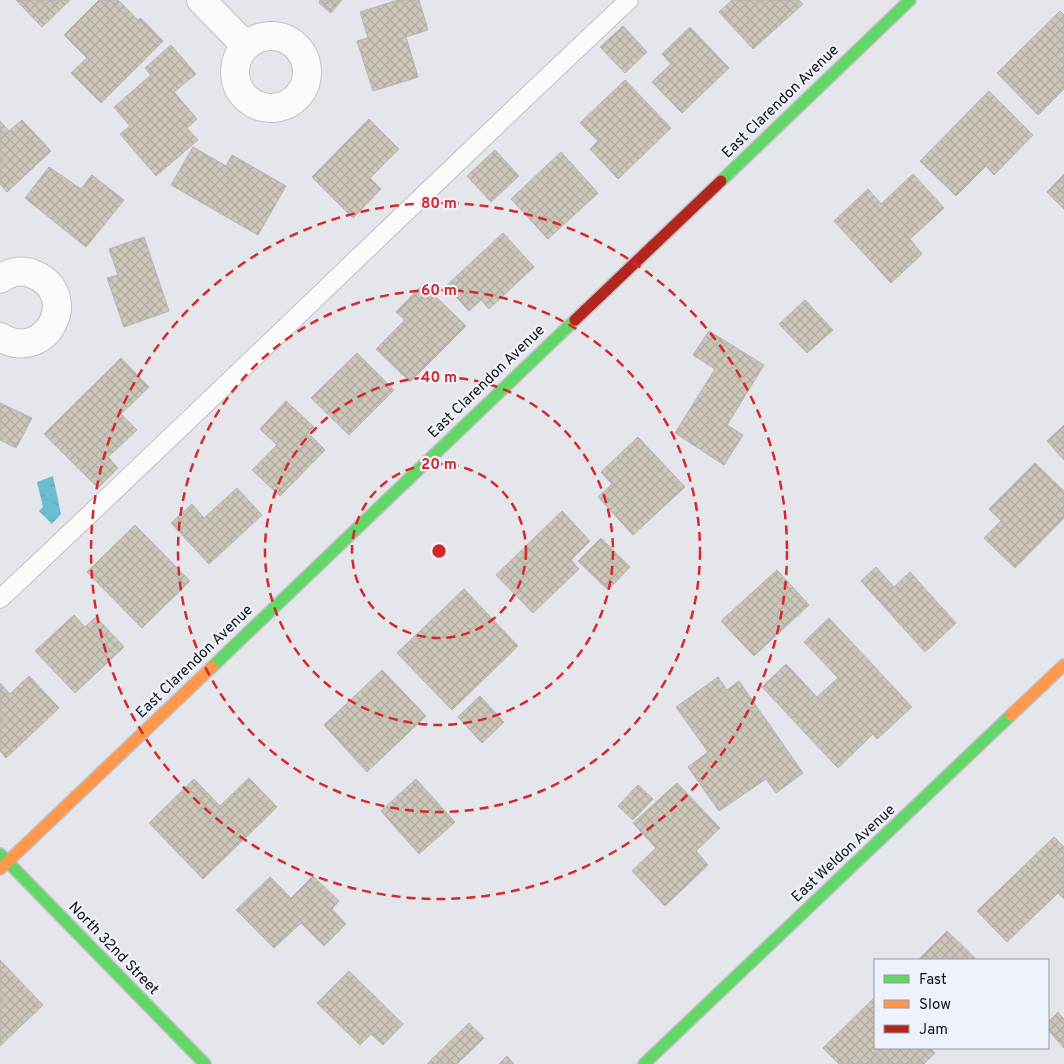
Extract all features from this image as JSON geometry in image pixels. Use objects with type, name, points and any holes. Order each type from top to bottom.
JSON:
[{"type":"street","points":[[201,0],[246,46]]},
{"type":"street","name":"East Clarendon Avenue","points":[[3,862],[910,0]]},
{"type":"street","points":[[0,279],[17,272],[29,272],[40,277],[49,284],[57,307],[56,319],[41,338],[18,344],[0,337]]},
{"type":"street","name":"East Weldon Avenue","points":[[644,1064],[1064,665]]},
{"type":"street","name":"North 32nd Street","points":[[3,862],[205,1064]]},
{"type":"lane","points":[[0,599],[136,472],[462,157],[629,0]]},
{"type":"water","points":[[53,476],[61,514],[52,524],[39,511],[43,507],[37,482]]},
{"type":"building","points":[[16,0],[70,0],[42,27]]},
{"type":"building","points":[[99,0],[118,0],[138,20],[141,18],[163,41],[101,103],[71,73],[87,58],[64,35]]},
{"type":"building","points":[[320,0],[342,0],[331,13],[319,3]]},
{"type":"building","points":[[398,0],[419,0],[428,30],[406,37],[418,77],[373,91],[357,41],[368,38],[360,12]]},
{"type":"building","points":[[732,0],[799,0],[803,4],[753,49],[719,12]]},
{"type":"building","points":[[1060,11],[1064,15],[1064,89],[1038,115],[997,73]]},
{"type":"building","points":[[623,26],[647,52],[625,73],[600,47]]},
{"type":"building","points":[[690,27],[729,68],[682,113],[652,82],[671,64],[662,54]]},
{"type":"building","points":[[171,45],[196,74],[174,92],[197,119],[187,128],[198,140],[156,176],[120,134],[130,126],[114,107],[151,75],[145,68]]},
{"type":"building","points":[[625,80],[671,128],[618,179],[590,149],[598,141],[580,123]]},
{"type":"building","points":[[989,91],[1033,135],[994,175],[986,166],[956,196],[920,161]]},
{"type":"building","points":[[369,119],[399,149],[370,178],[381,189],[353,218],[312,177]]},
{"type":"building","points":[[22,120],[51,151],[7,192],[0,184],[0,121],[9,131]]},
{"type":"building","points":[[193,147],[226,166],[232,155],[286,186],[258,235],[171,185]]},
{"type":"building","points":[[495,150],[519,176],[491,202],[467,176]]},
{"type":"building","points":[[561,152],[598,193],[548,239],[511,199]]},
{"type":"building","points":[[49,167],[81,189],[92,175],[124,200],[86,247],[25,198]]},
{"type":"building","points":[[913,174],[944,208],[910,239],[922,254],[891,283],[834,221],[868,189],[881,204]]},
{"type":"building","points":[[1064,174],[1064,209],[1047,192]]},
{"type":"building","points":[[503,233],[534,267],[489,309],[481,300],[469,311],[446,286]]},
{"type":"building","points":[[144,237],[169,311],[124,327],[107,278],[118,275],[109,249]]},
{"type":"building","points":[[423,284],[466,326],[410,382],[376,349],[405,320],[396,312]]},
{"type":"building","points":[[805,300],[833,330],[807,353],[779,324]]},
{"type":"building","points":[[709,331],[764,365],[727,425],[743,435],[724,465],[675,433],[715,369],[693,355]]},
{"type":"building","points":[[357,353],[394,390],[349,435],[311,398]]},
{"type":"building","points":[[121,358],[149,387],[121,414],[137,430],[108,457],[118,468],[98,488],[44,434]]},
{"type":"building","points":[[286,401],[314,427],[308,433],[325,450],[280,496],[252,470],[277,445],[260,429]]},
{"type":"building","points":[[0,403],[32,418],[16,448],[0,440]]},
{"type":"building","points":[[1064,425],[1064,460],[1047,441]]},
{"type":"building","points":[[638,437],[685,487],[633,535],[598,497],[612,484],[601,472]]},
{"type":"building","points":[[1035,463],[1064,491],[1064,518],[1015,568],[984,538],[1001,521],[989,509]]},
{"type":"building","points":[[237,488],[262,515],[209,564],[171,523],[192,504],[204,518]]},
{"type":"building","points":[[562,511],[590,541],[571,560],[579,569],[533,613],[496,575]]},
{"type":"building","points":[[135,525],[190,581],[142,628],[87,572]]},
{"type":"building","points":[[601,538],[630,567],[608,590],[578,561]]},
{"type":"building","points":[[876,567],[894,587],[910,572],[956,623],[925,652],[861,581]]},
{"type":"building","points":[[777,570],[809,605],[754,656],[721,621]]},
{"type":"building","points":[[464,589],[518,646],[452,710],[397,653]]},
{"type":"building","points":[[74,615],[85,627],[96,617],[124,647],[75,693],[35,651]]},
{"type":"building","points":[[829,618],[912,707],[877,739],[873,734],[838,768],[762,687],[786,664],[817,697],[838,678],[804,642]]},
{"type":"building","points":[[382,670],[426,716],[367,772],[324,725]]},
{"type":"building","points":[[29,676],[59,708],[6,758],[0,751],[0,683],[10,694]]},
{"type":"building","points":[[718,677],[727,690],[739,681],[803,773],[776,793],[766,779],[719,811],[688,767],[708,752],[676,707]]},
{"type":"building","points":[[480,696],[504,722],[482,743],[458,717]]},
{"type":"building","points":[[249,778],[277,807],[203,879],[149,823],[194,779],[220,806]]},
{"type":"building","points":[[416,779],[455,822],[419,854],[381,811]]},
{"type":"building","points":[[677,783],[720,828],[696,851],[708,865],[665,906],[632,871],[656,848],[633,823]]},
{"type":"building","points":[[638,785],[653,799],[633,820],[618,806]]},
{"type":"building","points":[[1054,837],[1064,847],[1064,899],[1058,893],[1007,942],[977,911]]},
{"type":"building","points":[[313,876],[339,901],[332,909],[346,924],[324,946],[301,923],[274,948],[236,910],[270,877],[291,898]]},
{"type":"building","points":[[947,931],[976,959],[919,959]]},
{"type":"building","points":[[0,960],[43,1005],[0,1046]]},
{"type":"building","points":[[349,971],[403,1024],[383,1045],[371,1034],[360,1045],[317,1003]]},
{"type":"building","points":[[874,998],[874,1049],[931,1049],[935,1053],[924,1064],[839,1064],[823,1048]]},
{"type":"building","points":[[1058,1012],[1064,1019],[1064,1048],[1049,1031],[1049,1021]]},
{"type":"building","points":[[469,1023],[484,1038],[457,1064],[427,1064]]},
{"type":"building","points":[[507,1056],[514,1064],[499,1064]]},
{"type":"traffic: fast","points":[[721,181],[910,0]]},
{"type":"traffic: fast","points":[[212,667],[575,320]]},
{"type":"traffic: fast","points":[[644,1064],[1011,715]]},
{"type":"traffic: fast","points":[[0,854],[205,1064]]},
{"type":"traffic: slow","points":[[1011,715],[1064,665]]},
{"type":"traffic: slow","points":[[0,869],[212,667]]},
{"type":"traffic: jam","points":[[575,320],[721,181]]}]
